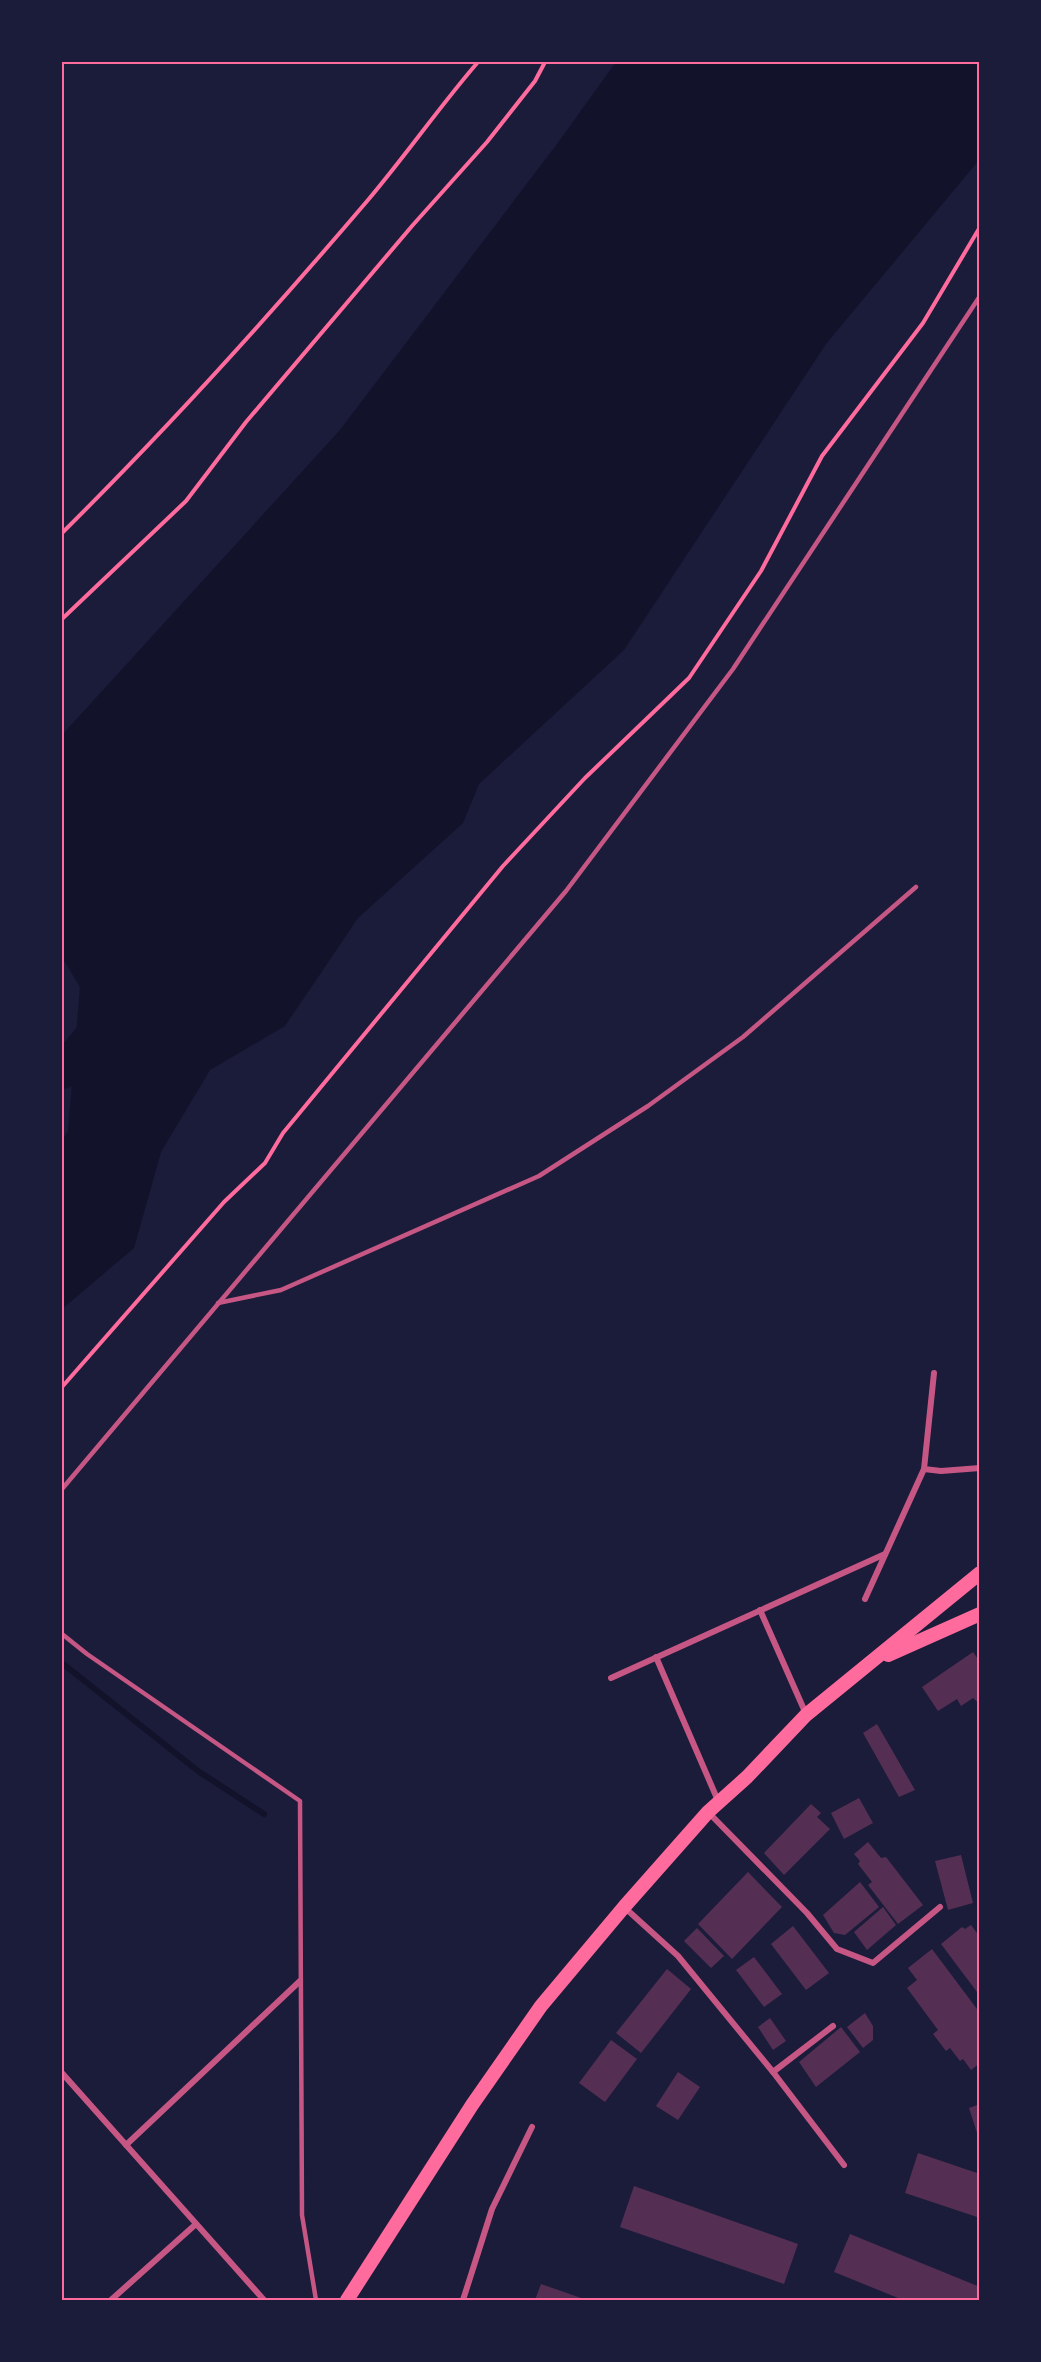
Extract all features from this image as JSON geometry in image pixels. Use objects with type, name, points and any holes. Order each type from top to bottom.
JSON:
[{"type":"main road","points":[[347,2301],[472,2105],[541,2006],[624,1907],[714,1808],[806,1715],[980,1573]]},
{"type":"main road","points":[[869,1663],[980,1614]]},
{"type":"street","points":[[865,1599],[924,1469],[934,1373]]},
{"type":"street","points":[[924,1469],[941,1471],[980,1468]]},
{"type":"street","points":[[611,1678],[885,1554]]},
{"type":"street","points":[[760,1610],[806,1715]]},
{"type":"street","points":[[656,1657],[714,1808],[837,1949],[873,1963],[940,1907]]},
{"type":"street","points":[[624,1907],[678,1956],[773,2072],[844,2165]]},
{"type":"street","points":[[126,2145],[300,1981]]},
{"type":"street","points":[[773,2072],[833,2026]]},
{"type":"street","points":[[62,2073],[264,2301]]},
{"type":"street","points":[[463,2301],[492,2209],[532,2127]]},
{"type":"street","points":[[111,2301],[196,2224]]},
{"type":"lane","points":[[62,1489],[587,864],[733,669],[980,296]]},
{"type":"lane","points":[[218,1303],[281,1290],[539,1176],[648,1106],[743,1036],[916,887]]},
{"type":"lane","points":[[62,1634],[87,1654],[300,1801],[302,2215],[316,2301]]},
{"type":"path","points":[[62,533],[127,469],[282,299],[370,198],[478,62]]},
{"type":"path","points":[[62,619],[186,501],[246,422],[412,226],[488,142],[535,81],[545,62]]},
{"type":"path","points":[[62,1387],[224,1202],[265,1163],[283,1133],[503,866],[585,778],[689,678],[760,571],[822,456],[923,323],[980,227]]},
{"type":"shaded area","points":[[616,62],[979,62],[979,160],[826,344],[624,650],[479,784],[463,823],[358,918],[285,1026],[210,1070],[161,1152],[134,1248],[62,1309],[62,1140],[68,1131],[80,987],[62,957],[62,735],[340,430],[557,144]]},
{"type":"building","points":[[973,1652],[980,1662],[980,1704],[973,1698],[961,1706],[957,1699],[938,1711],[922,1687]]},
{"type":"building","points":[[877,1724],[915,1790],[899,1797],[863,1733]]},
{"type":"building","points":[[859,1798],[873,1823],[844,1839],[831,1813]]},
{"type":"building","points":[[811,1804],[821,1813],[817,1817],[830,1829],[784,1875],[764,1853]]},
{"type":"building","points":[[868,1842],[881,1858],[886,1857],[923,1905],[898,1924],[868,1885],[872,1882],[858,1864],[860,1861],[854,1854]]},
{"type":"building","points":[[961,1855],[973,1903],[948,1910],[935,1861]]},
{"type":"building","points":[[748,1872],[782,1907],[732,1959],[698,1924]]},
{"type":"building","points":[[860,1882],[879,1907],[845,1935],[834,1933],[823,1915]]},
{"type":"building","points":[[883,1907],[896,1925],[867,1950],[854,1932]]},
{"type":"building","points":[[971,1925],[980,1937],[980,1996],[941,1944],[962,1927],[965,1929]]},
{"type":"building","points":[[793,1926],[829,1973],[806,1990],[771,1944]]},
{"type":"building","points":[[697,1928],[724,1956],[711,1968],[684,1941]]},
{"type":"building","points":[[932,1949],[980,2013],[980,2063],[971,2070],[963,2059],[960,2061],[950,2048],[946,2051],[933,2034],[938,2030],[907,1988],[917,1980],[908,1968]]},
{"type":"building","points":[[754,1957],[782,1994],[764,2007],[736,1970]]},
{"type":"building","points":[[667,1969],[691,1989],[641,2053],[616,2033]]},
{"type":"building","points":[[865,2013],[873,2026],[873,2040],[863,2048],[847,2027]]},
{"type":"building","points":[[770,2018],[786,2041],[773,2050],[758,2027]]},
{"type":"building","points":[[841,2027],[860,2052],[816,2087],[799,2062]]},
{"type":"building","points":[[611,2040],[637,2059],[605,2102],[579,2083]]},
{"type":"building","points":[[678,2072],[700,2087],[678,2120],[656,2106]]},
{"type":"building","points":[[980,2104],[980,2139],[979,2139],[969,2108]]},
{"type":"building","points":[[918,2153],[980,2174],[980,2218],[905,2193]]},
{"type":"building","points":[[634,2186],[798,2244],[784,2284],[620,2227]]},
{"type":"building","points":[[850,2234],[980,2287],[980,2300],[903,2300],[834,2272]]},
{"type":"building","points":[[541,2284],[587,2300],[535,2300]]},
{"type":"waterway","points":[[62,1072],[104,1021]]},
{"type":"waterway","points":[[62,1663],[198,1771],[264,1814]]}]
